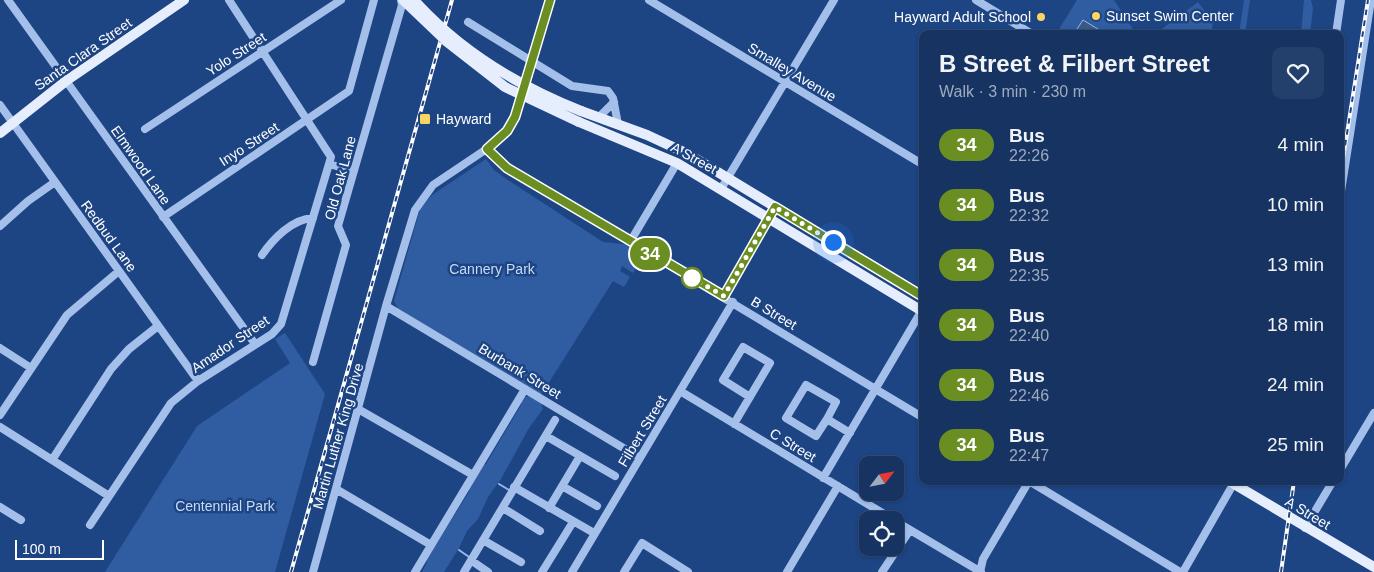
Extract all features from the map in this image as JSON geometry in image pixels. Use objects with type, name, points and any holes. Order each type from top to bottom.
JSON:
[{"type":"main road","name":"Santa Clara Street","points":[[0,132],[66,81],[184,0]]},
{"type":"main road","points":[[402,0],[448,38]]},
{"type":"main road","points":[[414,0],[448,38]]},
{"type":"main road","name":"A Street","points":[[448,38],[508,77],[546,97],[618,124],[688,154],[919,294]]},
{"type":"main road","name":"A Street","points":[[448,38],[505,87],[579,122],[677,162],[919,309]]},
{"type":"main road","name":"A Street","points":[[1238,485],[1305,528],[1374,567]]},
{"type":"street","name":"Elmwood Lane","points":[[8,0],[255,344]]},
{"type":"street","points":[[229,0],[307,120],[330,160],[354,171]]},
{"type":"street","name":"Yolo Street","points":[[145,129],[341,0]]},
{"type":"street","name":"Inyo Street","points":[[163,217],[349,91],[374,0]]},
{"type":"street","name":"Old Oak Lane","points":[[313,362],[346,246],[338,226],[402,0]]},
{"type":"street","name":"Martin Luther King Drive","points":[[315,572],[386,306],[403,247],[420,200],[441,179],[496,142],[512,124],[550,0]]},
{"type":"street","name":"Smalley Avenue","points":[[649,0],[919,162]]},
{"type":"street","points":[[721,189],[834,0]]},
{"type":"street","points":[[976,0],[1025,30]]},
{"type":"street","points":[[1337,30],[1341,0]]},
{"type":"street","points":[[1344,172],[1371,0]]},
{"type":"street","points":[[468,22],[572,86],[608,92],[614,102],[618,124]]},
{"type":"street","points":[[1366,31],[1374,36]]},
{"type":"street","points":[[599,118],[614,102]]},
{"type":"street","name":"Redbud Lane","points":[[0,105],[198,381]]},
{"type":"street","name":"B Street","points":[[487,149],[507,168],[724,296],[919,415]]},
{"type":"street","name":"Amador Street","points":[[90,525],[171,403],[198,381],[255,344],[281,324],[330,160]]},
{"type":"street","points":[[630,242],[677,162]]},
{"type":"street","points":[[0,226],[28,201],[55,182]]},
{"type":"street","points":[[724,296],[775,207]]},
{"type":"street","points":[[262,255],[272,241],[284,232],[303,220],[313,218]]},
{"type":"street","points":[[0,415],[67,315],[119,271]]},
{"type":"street","name":"Filbert Street","points":[[572,572],[733,302]]},
{"type":"street","name":"Burbank Street","points":[[386,306],[640,458]]},
{"type":"street","points":[[824,478],[919,316]]},
{"type":"street","points":[[52,460],[111,369],[129,349],[158,326]]},
{"type":"street","points":[[734,424],[750,397],[770,363],[743,346],[722,380],[750,397]]},
{"type":"street","points":[[0,348],[31,368]]},
{"type":"street","points":[[806,385],[836,402],[827,419],[816,436],[786,418],[806,385]]},
{"type":"street","points":[[415,572],[525,389]]},
{"type":"street","name":"C Street","points":[[680,391],[879,511]]},
{"type":"street","points":[[358,408],[473,475]]},
{"type":"street","points":[[1344,463],[1374,413]]},
{"type":"street","points":[[827,419],[850,432]]},
{"type":"street","points":[[464,572],[554,420]]},
{"type":"street","points":[[0,427],[109,496]]},
{"type":"street","points":[[546,436],[615,476]]},
{"type":"street","points":[[549,508],[580,456]]},
{"type":"street","points":[[980,572],[984,559],[1027,485]]},
{"type":"street","points":[[1036,485],[1181,572],[1231,485]]},
{"type":"street","points":[[1305,528],[1331,485]]},
{"type":"street","points":[[562,486],[597,506]]},
{"type":"street","points":[[787,572],[838,486]]},
{"type":"street","points":[[514,487],[594,533]]},
{"type":"street","points":[[336,489],[431,545]]},
{"type":"street","points":[[0,507],[21,520]]},
{"type":"street","points":[[502,508],[540,531]]},
{"type":"street","points":[[542,572],[573,522]]},
{"type":"street","name":"C Street","points":[[904,526],[980,572]]},
{"type":"street","points":[[882,572],[910,530]]},
{"type":"street","points":[[483,540],[521,562]]},
{"type":"street","points":[[624,572],[642,543],[688,572]]},
{"type":"street","points":[[472,561],[488,572]]},
{"type":"green space","name":"Sunset Swim Center","points":[[1077,0],[1114,0],[1133,30],[1058,30]]},
{"type":"green space","points":[[1244,0],[1250,0],[1246,30],[1240,30]]},
{"type":"green space","points":[[1304,0],[1311,0],[1313,8],[1310,30],[1301,30]]},
{"type":"green space","points":[[1198,2],[1213,22],[1212,30],[1160,30]]},
{"type":"green space","name":"Cannery Park","points":[[486,159],[494,170],[508,180],[603,242],[634,245],[628,256],[639,262],[633,273],[622,266],[620,271],[630,277],[624,287],[613,281],[541,395],[398,309],[394,301],[420,209],[432,195]]},
{"type":"green space","name":"Centennial Park","points":[[285,333],[325,394],[275,572],[105,572],[197,426],[290,363],[275,339]]},
{"type":"green space","points":[[530,396],[541,403],[543,409],[529,428],[501,479],[488,497],[478,519],[467,531],[444,572],[422,572],[427,559],[469,492],[483,465],[486,464],[524,397]]},
{"type":"shaded area","points":[[1083,20],[1099,30],[1078,30],[1077,29]]},
{"type":"waterway","points":[[499,484],[509,490]]},
{"type":"waterway","points":[[459,550],[469,557]]},
{"type":"railway","points":[[291,572],[452,0]]},
{"type":"railway","points":[[1344,153],[1368,0]]},
{"type":"railway","points":[[1281,572],[1293,485]]},
{"type":"bus line","name":"34","points":[[550,0],[515,117],[507,131],[487,149],[507,168],[724,296],[775,207],[919,294]]},
{"type":"place","name":"Sunset Swim Center","points":[[1096,16]]},
{"type":"place","name":"Hayward Adult School","points":[[1041,17]]},
{"type":"place","name":"Hayward","points":[[425,119]]},
{"type":"route","points":[[692,278],[724,296],[775,207],[833,242]]}]
